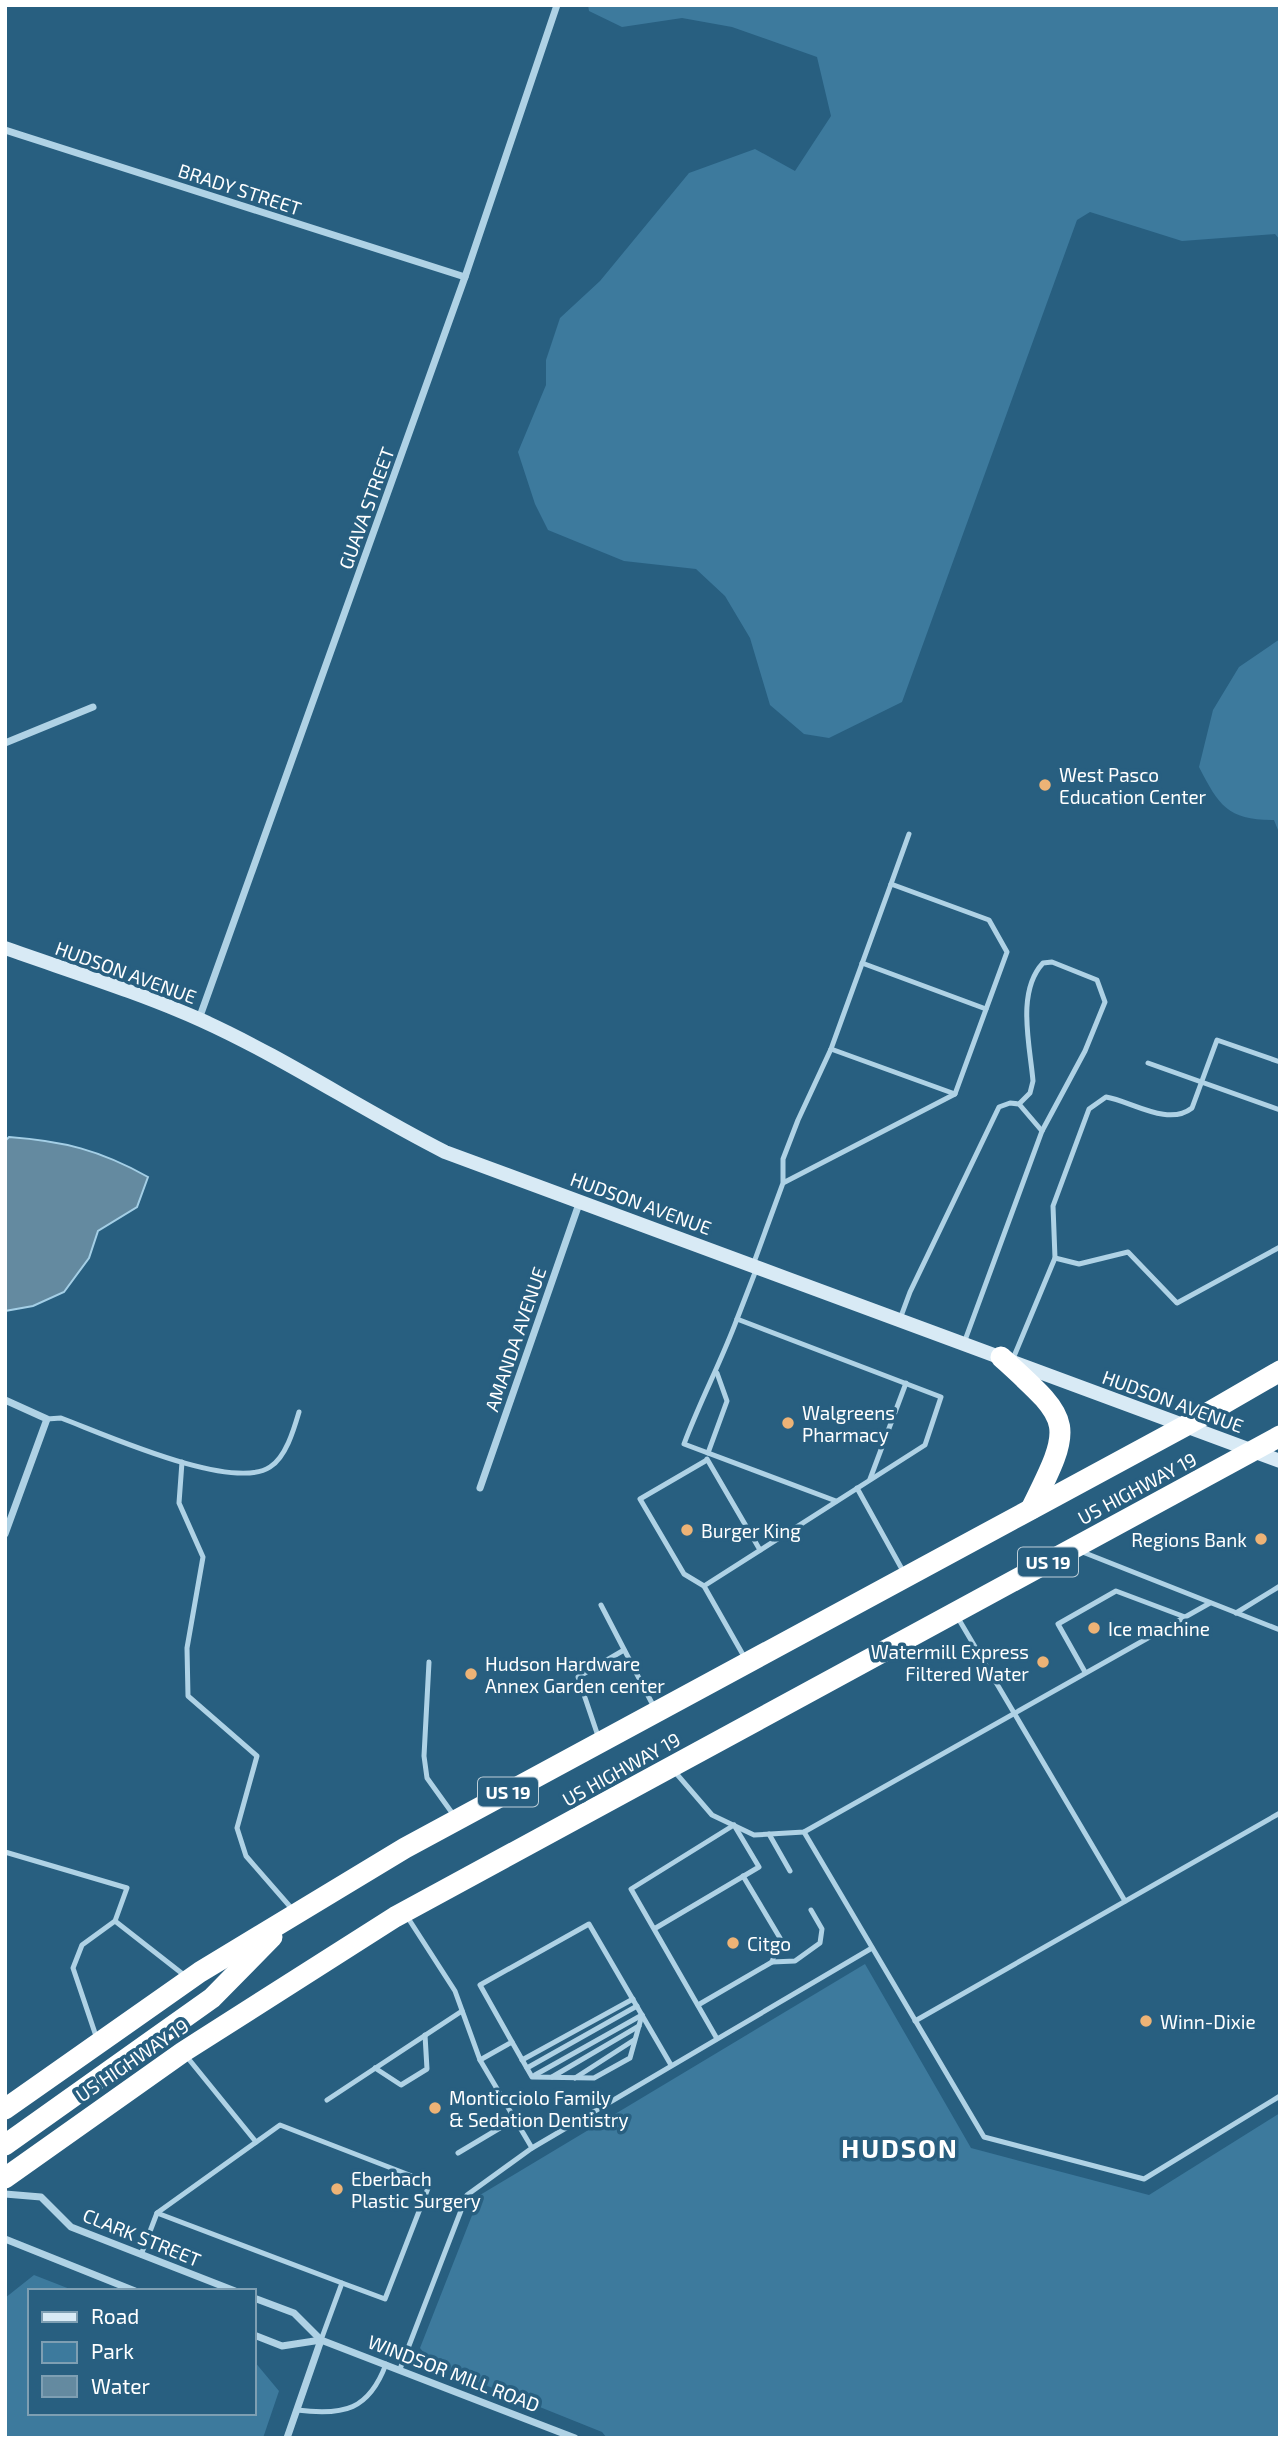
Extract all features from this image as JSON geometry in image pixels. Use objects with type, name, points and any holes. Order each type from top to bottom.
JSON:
[{"type":"highway","points":[[1007,1359],[1051,1402],[1060,1423],[1061,1442],[1053,1466],[1031,1509]]},
{"type":"highway","name":"US HIGHWAY 19","points":[[5,2109],[189,1980],[295,1913],[457,1820],[1185,1426],[1280,1371]]},
{"type":"highway","name":"US HIGHWAY 19","points":[[5,2178],[183,2052],[299,1976],[404,1912],[1280,1436]]},
{"type":"highway","points":[[5,2146],[212,1998],[295,1913]]},
{"type":"street","name":"GUAVA STREET","points":[[199,1019],[465,277],[557,5]]},
{"type":"street","name":"BRADY STREET","points":[[5,130],[465,277]]},
{"type":"street","points":[[5,743],[93,707]]},
{"type":"street","name":"HUDSON AVENUE","points":[[5,948],[199,1019],[277,1058],[444,1152],[1280,1461]]},
{"type":"street","name":"AMANDA AVENUE","points":[[480,1488],[580,1201]]},
{"type":"street","points":[[5,1400],[47,1419],[5,1534]]},
{"type":"street","name":"CLARK STREET","points":[[5,2194],[41,2197],[71,2227],[230,2289]]},
{"type":"street","points":[[5,2239],[130,2289]]},
{"type":"street","points":[[256,2299],[293,2313],[321,2340]]},
{"type":"street","points":[[256,2337],[282,2346],[321,2340]]},
{"type":"street","points":[[287,2438],[321,2340]]},
{"type":"street","name":"WINDSOR MILL ROAD","points":[[321,2340],[575,2438]]},
{"type":"lane","points":[[836,1502],[706,1455],[684,1444],[705,1390],[717,1373],[737,1319],[783,1183],[783,1160],[831,1049],[909,834]]},
{"type":"lane","points":[[783,1183],[955,1094],[1007,952],[989,920],[891,884]]},
{"type":"lane","points":[[964,1343],[1042,1131],[1085,1051],[1105,1002],[1097,980],[1052,962],[1043,963],[1033,974],[1027,996],[1033,1081],[1030,1093],[1019,1104]]},
{"type":"lane","points":[[862,963],[986,1009]]},
{"type":"lane","points":[[1007,1359],[1055,1258],[1053,1206],[1089,1109],[1106,1097],[1171,1116],[1186,1113],[1192,1108],[1217,1040],[1280,1062]]},
{"type":"lane","points":[[831,1049],[955,1094]]},
{"type":"lane","points":[[1148,1063],[1280,1110]]},
{"type":"lane","points":[[900,1320],[910,1292],[999,1107],[1010,1103],[1019,1104],[1035,1119],[1042,1131]]},
{"type":"lane","points":[[1055,1258],[1079,1264],[1128,1252],[1177,1303],[1280,1247]]},
{"type":"lane","points":[[704,1586],[925,1445],[942,1397],[737,1319]]},
{"type":"lane","points":[[717,1373],[727,1401],[706,1455],[640,1499],[684,1574],[704,1586],[747,1662]]},
{"type":"lane","points":[[870,1480],[906,1383]]},
{"type":"lane","points":[[47,1419],[61,1418],[182,1462],[227,1475],[250,1475],[268,1469],[279,1460],[299,1412]]},
{"type":"lane","points":[[706,1455],[760,1550]]},
{"type":"lane","points":[[182,1462],[179,1503],[204,1556],[187,1648],[188,1696],[257,1756],[237,1828],[246,1856],[295,1913]]},
{"type":"lane","points":[[857,1488],[906,1577]]},
{"type":"lane","points":[[1073,1549],[1280,1630]]},
{"type":"lane","points":[[1236,1612],[1280,1586]]},
{"type":"lane","points":[[1085,1672],[1058,1624],[1116,1591],[1185,1617]]},
{"type":"lane","points":[[671,1767],[712,1815],[754,1835],[804,1832],[1210,1603]]},
{"type":"lane","points":[[601,1605],[657,1712]]},
{"type":"lane","points":[[955,1612],[1125,1901]]},
{"type":"lane","points":[[600,1742],[578,1677],[624,1650]]},
{"type":"lane","points":[[429,1662],[424,1756],[427,1779],[457,1820]]},
{"type":"lane","points":[[915,2021],[1280,1813]]},
{"type":"lane","points":[[654,1929],[759,1867],[734,1825]]},
{"type":"lane","points":[[716,2037],[631,1889],[734,1825]]},
{"type":"lane","points":[[804,1832],[984,2137],[1144,2179],[1280,2095]]},
{"type":"lane","points":[[769,1834],[790,1871]]},
{"type":"lane","points":[[5,1852],[127,1888],[115,1921],[82,1945],[73,1969],[98,2042]]},
{"type":"lane","points":[[743,1876],[780,1938],[772,1962]]},
{"type":"lane","points":[[698,2005],[772,1962],[795,1961],[820,1943],[822,1930],[811,1910]]},
{"type":"lane","points":[[404,1912],[455,1991],[481,2060],[532,2148]]},
{"type":"lane","points":[[115,1921],[189,1980]]},
{"type":"lane","points":[[532,2077],[480,1985],[589,1924],[671,2065]]},
{"type":"lane","points":[[401,2369],[467,2195],[532,2148],[716,2037],[872,1948]]},
{"type":"lane","points":[[522,2060],[633,1999]]},
{"type":"lane","points":[[527,2068],[637,2006]]},
{"type":"lane","points":[[327,2099],[462,2011]]},
{"type":"lane","points":[[532,2077],[594,2078],[630,2058],[642,2015]]},
{"type":"lane","points":[[532,2077],[642,2015]]},
{"type":"lane","points":[[552,2077],[639,2026]]},
{"type":"lane","points":[[375,2068],[401,2085],[427,2068],[425,2035]]},
{"type":"lane","points":[[575,2078],[635,2040]]},
{"type":"lane","points":[[481,2060],[512,2042]]},
{"type":"lane","points":[[183,2052],[256,2142]]},
{"type":"lane","points":[[458,2153],[515,2119]]},
{"type":"lane","points":[[141,2255],[157,2213],[280,2125],[430,2183],[385,2299],[157,2213]]},
{"type":"lane","points":[[321,2340],[342,2283]]},
{"type":"lane","points":[[297,2410],[342,2411],[365,2402],[378,2386],[386,2364]]},
{"type":"green space","points":[[588,5],[1280,5],[1280,240],[1275,234],[1182,241],[1090,212],[1077,220],[902,702],[829,738],[804,734],[770,705],[750,638],[725,596],[696,569],[624,561],[548,530],[535,504],[518,452],[546,385],[546,360],[560,318],[600,281],[689,173],[755,149],[795,171],[831,116],[817,57],[732,27],[682,18],[622,27],[589,11]]},
{"type":"green space","points":[[1280,639],[1280,835],[1274,820],[1246,817],[1227,808],[1219,801],[1199,767],[1213,710],[1239,667]]},
{"type":"green space","points":[[865,1964],[971,2148],[1149,2195],[1280,2113],[1280,2438],[607,2438],[602,2432],[433,2364],[420,2348],[480,2195]]},
{"type":"green space","points":[[34,2275],[70,2289],[28,2289],[28,2415],[256,2415],[256,2363],[279,2391],[263,2438],[5,2438],[5,2298]]},
{"type":"water","points":[[9,1137],[81,1148],[148,1177],[137,1207],[98,1231],[89,1258],[64,1292],[33,1306],[5,1311],[5,1141]]},
{"type":"place","name":"West Pasco Education Center","points":[[1045,785]]},
{"type":"place","name":"Walgreens Pharmacy","points":[[788,1423]]},
{"type":"place","name":"Burger King","points":[[687,1530]]},
{"type":"place","name":"Regions Bank","points":[[1261,1539]]},
{"type":"place","name":"Ice machine","points":[[1094,1628]]},
{"type":"place","name":"Watermill Express Filtered Water","points":[[1043,1662]]},
{"type":"place","name":"Hudson Hardware Annex Garden center","points":[[471,1674]]},
{"type":"place","name":"Citgo","points":[[733,1943]]},
{"type":"place","name":"Winn-Dixie","points":[[1146,2021]]},
{"type":"place","name":"Monticciolo Family & Sedation Dentistry","points":[[435,2108]]},
{"type":"place","name":"Eberbach Plastic Surgery","points":[[337,2189]]},
{"type":"district","name":"HUDSON","points":[[900,2147]]}]
